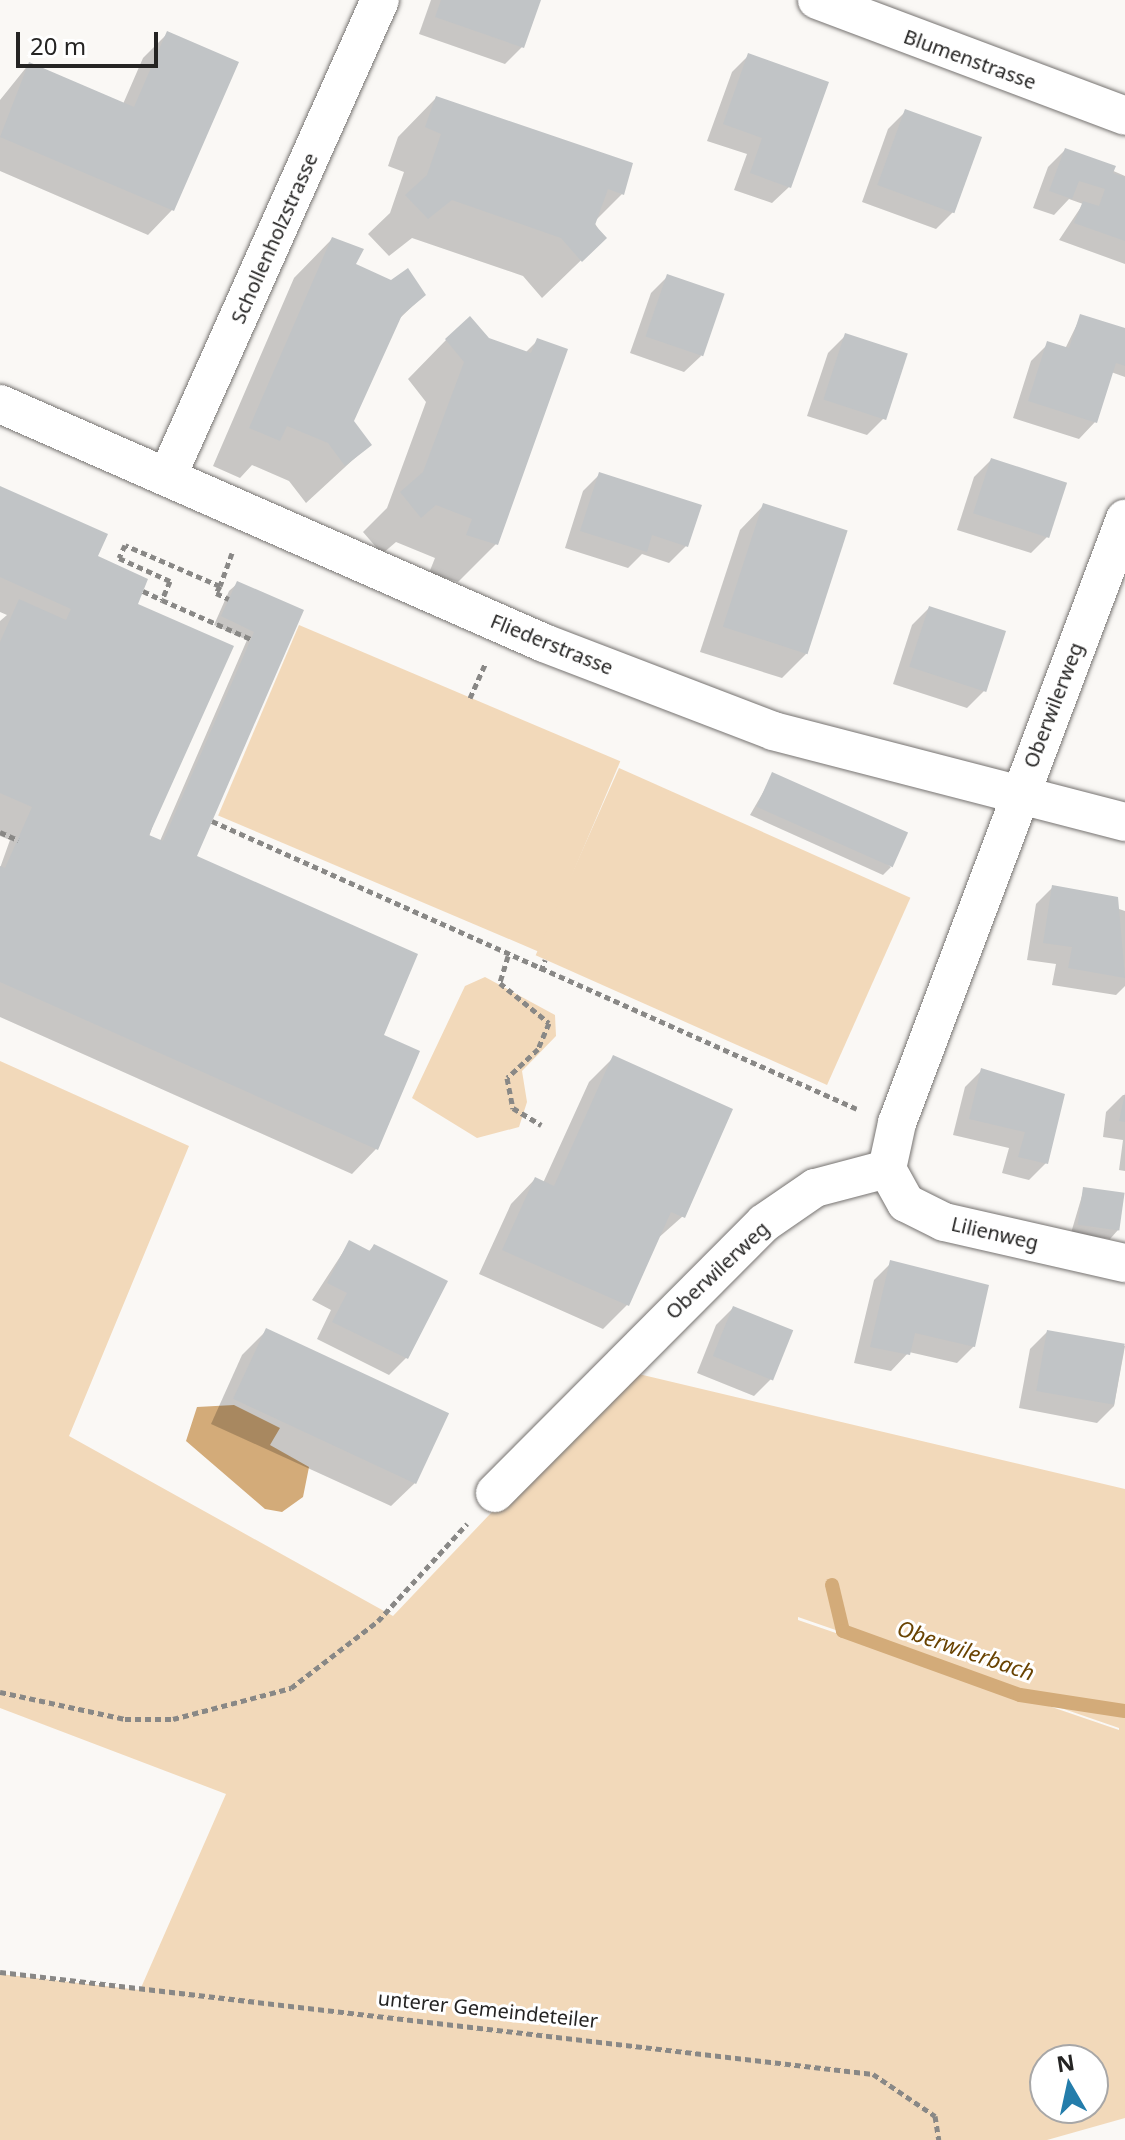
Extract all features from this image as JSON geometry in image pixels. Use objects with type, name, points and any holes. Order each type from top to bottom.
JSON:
[{"type":"street","name":"Schollenholzstrasse","points":[[168,475],[380,0]]},
{"type":"street","name":"Blumenstrasse","points":[[817,0],[1125,116]]},
{"type":"street","name":"Fliederstrasse","points":[[0,404],[168,475],[544,643],[773,731],[1018,798],[1125,822]]},
{"type":"street","name":"Oberwilerweg","points":[[495,1493],[764,1223],[815,1188],[887,1169],[897,1123],[1125,519]]},
{"type":"street","name":"Lilienweg","points":[[887,1169],[906,1203],[944,1222],[1125,1263]]},
{"type":"path","points":[[229,599],[216,593],[249,511]]},
{"type":"path","points":[[162,600],[170,581],[119,558],[125,545],[220,586]]},
{"type":"path","points":[[143,591],[251,639]]},
{"type":"path","points":[[212,821],[541,971],[897,1123]]},
{"type":"path","points":[[0,832],[18,840]]},
{"type":"path","points":[[508,956],[500,983],[549,1023],[538,1049],[507,1078],[513,1108],[541,1125]]},
{"type":"path","points":[[541,971],[545,960]]},
{"type":"path","points":[[0,1692],[125,1719],[173,1719],[291,1688],[378,1621],[495,1493]]},
{"type":"path","name":"unterer Gemeindeteiler","points":[[0,1972],[873,2074],[935,2116],[939,2140]]},
{"type":"shaded area","points":[[299,625],[620,761],[539,952],[218,816]]},
{"type":"shaded area","points":[[619,768],[910,898],[827,1085],[536,955]]},
{"type":"shaded area","points":[[485,977],[555,1015],[556,1036],[522,1071],[527,1102],[519,1127],[477,1138],[412,1098],[465,986]]},
{"type":"shaded area","points":[[0,1061],[189,1146],[69,1436],[393,1616],[626,1371],[1125,1489],[1125,2118],[1109,2123],[1109,2044],[1029,2044],[1029,2124],[1104,2124],[1047,2140],[0,2140],[0,1974],[140,1990],[226,1794],[0,1708]],"holes":[[[798,1617],[1119,1728],[798,1620]]]},
{"type":"shaded area","points":[[234,1405],[280,1428],[270,1445],[309,1467],[303,1497],[282,1512],[265,1509],[186,1441],[197,1407]]},
{"type":"building","points":[[441,0],[541,0],[524,48],[435,17]]},
{"type":"building","points":[[167,31],[239,62],[174,211],[0,137],[29,62],[134,107]]},
{"type":"building","points":[[748,53],[829,82],[791,188],[750,173],[762,138],[723,124]]},
{"type":"building","points":[[436,96],[633,163],[624,195],[608,189],[595,225],[607,238],[582,262],[561,238],[452,200],[428,219],[405,195],[427,175],[441,134],[425,127]]},
{"type":"building","points":[[905,109],[982,137],[954,213],[877,185]]},
{"type":"building","points":[[1065,148],[1116,166],[1113,173],[1125,177],[1125,241],[1074,223],[1083,201],[1099,206],[1105,189],[1079,181],[1072,199],[1049,191]]},
{"type":"building","points":[[332,237],[364,249],[356,264],[391,280],[408,268],[426,295],[402,315],[354,421],[372,445],[345,466],[328,443],[287,426],[280,441],[249,428]]},
{"type":"building","points":[[667,274],[725,294],[703,356],[646,336]]},
{"type":"building","points":[[1080,314],[1125,328],[1125,366],[1116,363],[1097,423],[1028,401],[1047,341],[1069,348]]},
{"type":"building","points":[[470,316],[489,338],[531,353],[537,338],[568,349],[498,545],[466,535],[472,519],[436,505],[421,518],[400,492],[423,472],[464,362],[445,339]]},
{"type":"building","points":[[845,333],[908,353],[886,420],[823,400]]},
{"type":"building","points":[[991,458],[1067,483],[1049,538],[973,513]]},
{"type":"building","points":[[599,472],[702,505],[688,547],[652,535],[647,552],[580,531]]},
{"type":"building","points":[[0,486],[108,534],[98,556],[148,579],[138,604],[234,646],[149,835],[163,841],[254,632],[221,616],[237,581],[304,610],[197,856],[418,954],[384,1035],[420,1051],[378,1150],[0,982],[0,866],[5,868],[32,807],[0,793],[0,642],[19,599],[66,620],[71,609],[0,577]]},
{"type":"building","points":[[763,503],[848,531],[807,654],[723,627]]},
{"type":"building","points":[[929,606],[1006,631],[986,692],[909,667]]},
{"type":"building","points":[[772,772],[908,833],[893,867],[757,807]]},
{"type":"building","points":[[1052,885],[1118,897],[1125,978],[1068,968],[1072,947],[1043,943]]},
{"type":"building","points":[[613,1055],[733,1109],[685,1218],[671,1212],[629,1306],[502,1250],[535,1177],[554,1186]]},
{"type":"building","points":[[981,1068],[1065,1094],[1048,1164],[1018,1157],[1025,1132],[969,1119]]},
{"type":"building","points":[[1125,1093],[1125,1122],[1119,1121]]},
{"type":"building","points":[[1083,1187],[1125,1193],[1119,1230],[1078,1225]]},
{"type":"building","points":[[349,1240],[370,1251],[374,1244],[448,1281],[408,1359],[332,1322],[347,1293],[327,1283]]},
{"type":"building","points":[[890,1260],[989,1285],[975,1347],[915,1333],[910,1355],[870,1347]]},
{"type":"building","points":[[733,1306],[793,1330],[773,1380],[713,1356]]},
{"type":"building","points":[[266,1328],[449,1413],[416,1484],[233,1399]]},
{"type":"building","points":[[1047,1330],[1125,1344],[1114,1405],[1036,1391]]},
{"type":"waterway","name":"Oberwilerbach","points":[[832,1585],[843,1631],[1020,1695],[1125,1711]]}]
